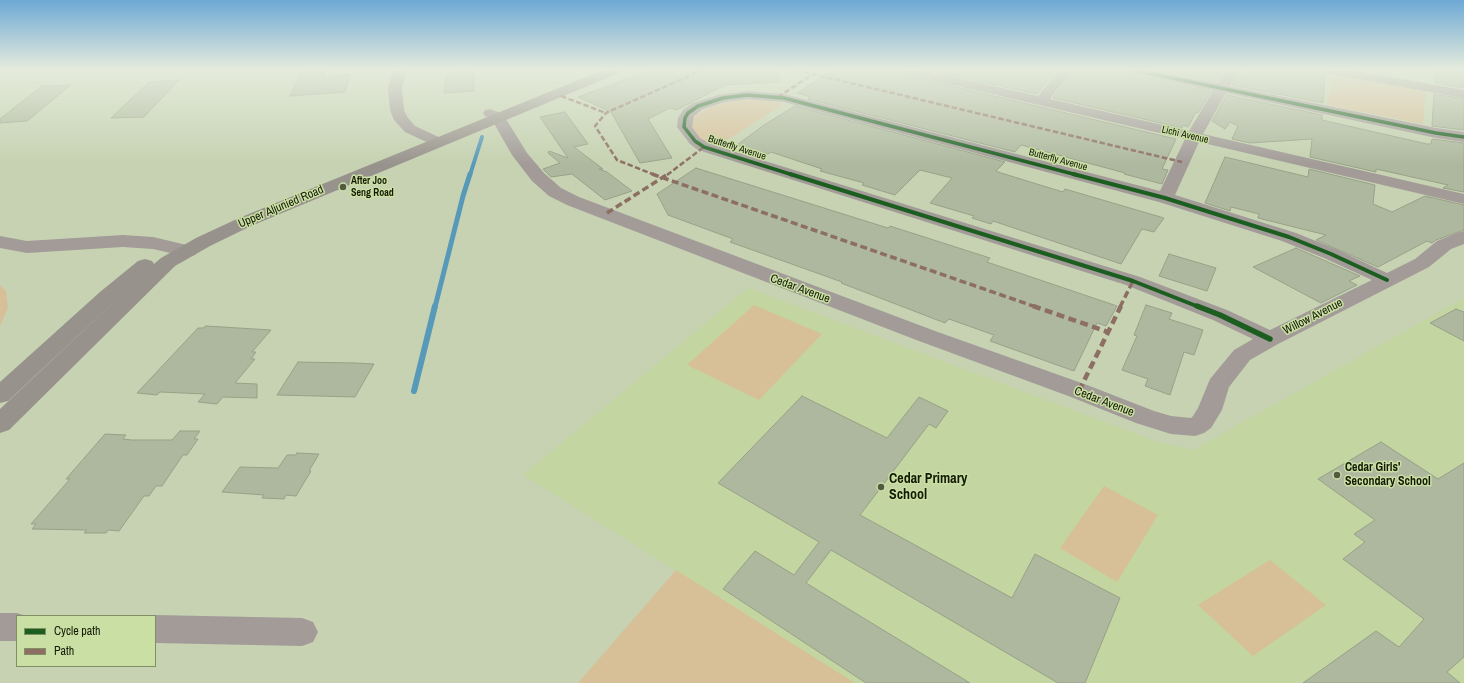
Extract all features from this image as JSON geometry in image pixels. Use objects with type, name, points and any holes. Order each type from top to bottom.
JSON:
[{"type":"main road","name":"Upper Aljunied Road","points":[[0,395],[107,296],[150,260],[245,222],[524,102]]},
{"type":"main road","name":"Upper Aljunied Road","points":[[494,115],[529,102]]},
{"type":"main road","name":"Upper Aljunied Road","points":[[0,424],[134,293],[168,262],[179,248]]},
{"type":"street","points":[[396,102],[397,110],[401,120],[410,129],[434,140]]},
{"type":"street","name":"Butterfly Avenue","points":[[711,102],[698,106],[688,113],[685,118],[684,127],[695,141],[704,147],[1133,281],[1220,315],[1270,339]]},
{"type":"street","name":"Butterfly Avenue","points":[[799,102],[1165,198],[1290,237],[1387,280]]},
{"type":"street","name":"Lichi Avenue","points":[[1045,102],[1464,199]]},
{"type":"street","points":[[1165,198],[1193,136],[1213,102]]},
{"type":"street","points":[[1291,102],[1464,137]]},
{"type":"street","name":"Cedar Avenue","points":[[494,115],[525,161],[547,185],[562,196],[706,251],[774,279],[1079,391],[1145,417]]},
{"type":"street","name":"Willow Avenue","points":[[1145,417],[1171,426],[1195,427],[1206,416],[1218,385],[1242,355],[1270,339],[1422,263],[1444,245],[1464,237]]},
{"type":"street","points":[[0,242],[26,247],[123,241],[179,248]]},
{"type":"street","points":[[1444,245],[1464,244]]},
{"type":"street","points":[[0,627],[16,627]]},
{"type":"street","points":[[156,629],[302,632]]},
{"type":"shaded area","points":[[730,102],[774,102],[784,104],[716,147],[702,141],[692,129],[692,124],[696,115],[713,106]]},
{"type":"shaded area","points":[[1327,102],[1425,102],[1423,124],[1326,105]]},
{"type":"shaded area","points":[[0,285],[6,291],[8,308],[0,326]]},
{"type":"shaded area","name":"Cedar Primary School","points":[[748,288],[1158,442],[1193,450],[1464,298],[1464,683],[855,683],[523,475]]},
{"type":"shaded area","points":[[754,305],[822,334],[759,400],[687,365]]},
{"type":"shaded area","points":[[1104,486],[1158,515],[1117,582],[1060,548]]},
{"type":"shaded area","points":[[1270,560],[1326,605],[1253,656],[1198,605]]},
{"type":"shaded area","points":[[676,570],[855,683],[578,683]]},
{"type":"building","points":[[22,102],[50,102],[27,121],[0,123],[0,119]]},
{"type":"building","points":[[128,102],[158,102],[144,117],[111,118]]},
{"type":"building","points":[[589,102],[693,102],[677,110],[670,108],[648,119],[672,158],[640,163],[611,112]]},
{"type":"building","points":[[819,102],[1019,102],[1176,139],[1162,169],[1168,170],[1162,184],[1021,145],[1015,152]]},
{"type":"building","points":[[1070,102],[1205,102],[1198,113],[1196,112],[1188,127],[1183,125],[1182,128]]},
{"type":"building","points":[[1223,102],[1260,102],[1322,115],[1322,120],[1427,144],[1431,144],[1432,139],[1464,143],[1464,192],[1443,188],[1448,185],[1376,169],[1376,172],[1310,157],[1312,139],[1250,143],[1232,139],[1238,126],[1230,122],[1225,129],[1212,121]]},
{"type":"building","points":[[1434,102],[1464,102],[1464,130],[1432,126]]},
{"type":"building","points":[[795,106],[1005,162],[996,171],[1063,192],[1065,189],[1164,218],[1154,232],[1142,229],[1121,264],[993,221],[991,224],[972,218],[974,216],[930,203],[952,178],[920,170],[895,195],[862,185],[864,183],[820,171],[822,169],[771,152],[768,154],[737,145],[764,125]]},
{"type":"building","points":[[565,112],[588,144],[574,147],[603,169],[599,169],[607,172],[632,191],[605,200],[572,174],[551,177],[543,169],[560,163],[548,153],[549,151],[568,158],[540,117]]},
{"type":"building","points":[[1225,157],[1308,177],[1309,169],[1375,185],[1373,204],[1392,212],[1425,196],[1464,205],[1464,230],[1436,240],[1432,243],[1427,241],[1378,267],[1316,240],[1326,235],[1258,218],[1259,214],[1231,207],[1230,211],[1205,203]]},
{"type":"building","points":[[696,168],[888,228],[890,226],[990,258],[987,262],[1117,306],[1106,326],[1097,323],[1074,371],[990,341],[994,335],[949,319],[945,323],[841,283],[842,282],[730,242],[733,239],[668,215],[657,194]]},
{"type":"building","points":[[1296,248],[1360,276],[1349,281],[1357,285],[1321,303],[1253,267]]},
{"type":"building","points":[[1169,254],[1216,268],[1207,291],[1159,276]]},
{"type":"building","points":[[1146,305],[1172,313],[1169,319],[1203,330],[1194,355],[1184,352],[1170,395],[1145,386],[1148,379],[1122,370],[1137,336],[1134,335]]},
{"type":"building","points":[[1456,309],[1464,312],[1464,341],[1430,323]]},
{"type":"building","points":[[206,326],[271,330],[252,352],[256,352],[251,359],[255,359],[235,383],[257,384],[257,398],[223,397],[217,404],[198,402],[205,394],[160,392],[157,395],[137,393],[198,328],[203,328]]},
{"type":"building","points":[[298,362],[374,364],[355,397],[277,395]]},
{"type":"building","points":[[802,396],[887,438],[919,397],[948,411],[936,428],[929,424],[860,515],[1012,598],[1035,554],[1120,598],[1085,683],[1058,683],[831,550],[806,583],[970,683],[866,683],[723,589],[755,551],[794,575],[819,542],[718,483]]},
{"type":"building","points":[[180,431],[200,431],[194,439],[198,439],[187,455],[183,455],[162,486],[156,486],[149,496],[144,496],[119,531],[108,530],[106,533],[84,533],[87,530],[32,529],[36,524],[31,524],[70,479],[66,479],[105,434],[126,435],[123,439],[132,440],[172,440]]},
{"type":"building","points":[[1381,442],[1438,479],[1464,463],[1464,657],[1447,672],[1460,683],[1303,683],[1376,631],[1399,647],[1424,619],[1343,559],[1365,542],[1354,534],[1375,520],[1318,479]]},
{"type":"building","points":[[297,453],[319,454],[296,496],[286,495],[284,499],[262,498],[264,495],[222,492],[240,467],[278,468],[287,455],[296,455]]},
{"type":"waterway","points":[[470,175],[482,137]]},
{"type":"waterway","points":[[435,307],[470,174]]},
{"type":"waterway","points":[[414,391],[435,306]]},
{"type":"marked path","points":[[577,102],[606,113]]},
{"type":"marked path","points":[[631,102],[606,113],[595,126],[617,160],[663,178],[1108,332]]},
{"type":"marked path","points":[[930,102],[1182,162]]},
{"type":"marked path","points":[[607,213],[663,178],[704,147]]},
{"type":"marked path","points":[[1079,391],[1133,281]]},
{"type":"cycle path","points":[[711,102],[698,106],[688,113],[685,118],[684,127],[695,141],[704,147],[1133,281],[1220,315],[1270,339]]},
{"type":"cycle path","points":[[799,102],[1165,198],[1289,237],[1331,254],[1387,280]]},
{"type":"cycle path","points":[[1287,102],[1436,133],[1464,137]]},
{"type":"place","name":"After Joo Seng Road","points":[[343,187]]},
{"type":"place","name":"Cedar Girls' Secondary School","points":[[1337,475]]},
{"type":"place","name":"Cedar Primary School","points":[[881,487]]}]
